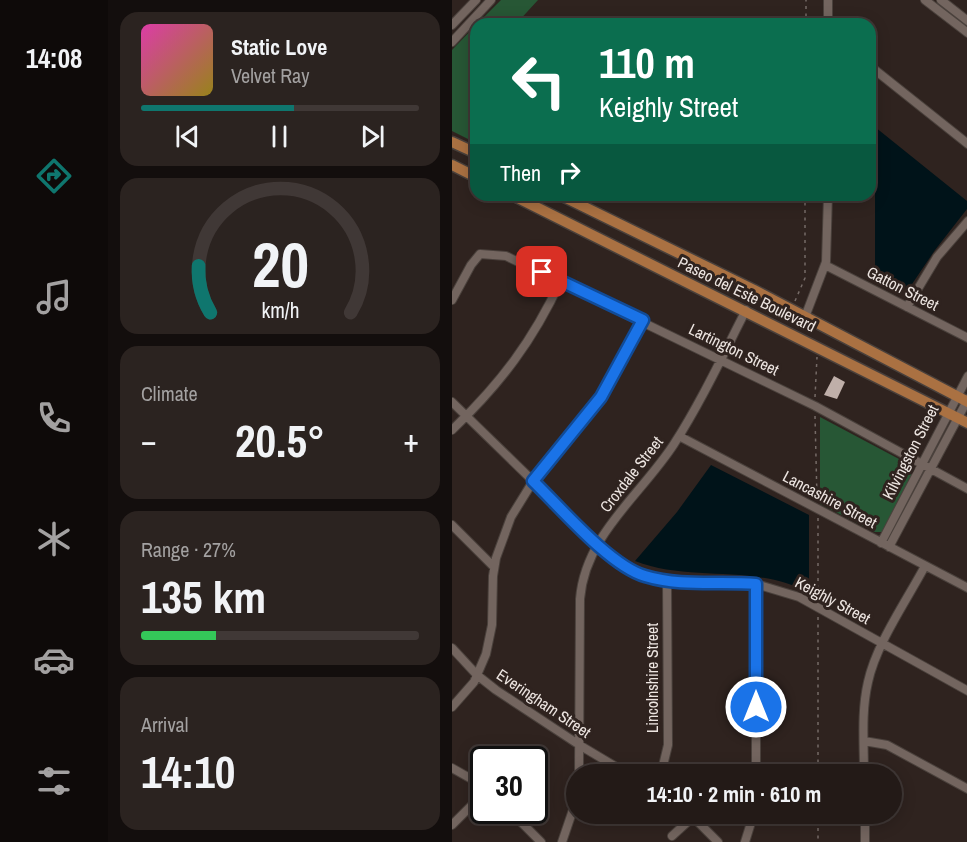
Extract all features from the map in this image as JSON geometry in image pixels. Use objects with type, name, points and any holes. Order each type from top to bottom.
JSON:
[{"type":"main road","points":[[452,142],[470,150]]},
{"type":"main road","points":[[452,165],[470,174]]},
{"type":"main road","name":"Paseo del Este Boulevard","points":[[524,201],[958,418]]},
{"type":"main road","name":"Paseo del Este Boulevard","points":[[572,201],[967,401]]},
{"type":"street","points":[[452,25],[476,0]]},
{"type":"street","points":[[828,0],[828,18]]},
{"type":"street","points":[[924,0],[967,31]]},
{"type":"street","points":[[941,0],[968,21]]},
{"type":"street","points":[[473,18],[488,1]]},
{"type":"street","points":[[452,42],[470,22]]},
{"type":"street","points":[[876,71],[968,144]]},
{"type":"street","points":[[805,317],[825,265],[828,247],[828,201]]},
{"type":"street","points":[[907,307],[937,257],[968,221]]},
{"type":"street","name":"Lartington Street","points":[[452,300],[471,265],[480,254],[506,256],[561,280],[815,406],[968,489]]},
{"type":"street","name":"Gatton Street","points":[[825,265],[968,338]]},
{"type":"street","points":[[452,430],[515,362],[539,323],[561,280]]},
{"type":"street","name":"Croxdale Street","points":[[580,764],[580,599],[584,572],[598,544],[678,436],[746,310]]},
{"type":"street","points":[[452,707],[477,675],[490,639],[494,567],[511,517],[533,481],[601,397],[643,320]]},
{"type":"street","name":"Kilvingston Street","points":[[885,545],[921,464],[958,418],[956,396],[968,376]]},
{"type":"street","name":"Kilvingston Street","points":[[885,545],[967,401]]},
{"type":"street","name":"Keighly Street","points":[[452,402],[598,544],[619,562],[642,576],[667,581],[756,584],[781,590],[818,607],[968,691]]},
{"type":"street","name":"Lancashire Street","points":[[678,436],[968,588]]},
{"type":"street","points":[[452,525],[494,567]]},
{"type":"street","points":[[864,764],[868,679],[883,644],[925,566]]},
{"type":"street","name":"Lincolnshire Street","points":[[663,764],[668,745],[667,581]]},
{"type":"street","points":[[756,584],[756,764]]},
{"type":"street","name":"Everingham Street","points":[[452,648],[477,675],[611,764]]},
{"type":"street","points":[[864,741],[887,745],[968,789]]},
{"type":"street","points":[[452,768],[470,778]]},
{"type":"street","points":[[452,825],[470,807]]},
{"type":"street","points":[[523,824],[541,842]]},
{"type":"street","points":[[562,842],[568,824]]},
{"type":"street","points":[[672,836],[683,824]]},
{"type":"street","points":[[700,824],[718,842]]},
{"type":"street","points":[[745,842],[751,824]]},
{"type":"street","points":[[865,824],[865,842]]},
{"type":"path","points":[[806,0],[806,18]]},
{"type":"path","points":[[791,310],[805,278],[805,201]]},
{"type":"path","points":[[817,353],[815,406],[818,509],[818,764]]},
{"type":"path","points":[[818,824],[818,842]]},
{"type":"green space","points":[[501,0],[538,0],[522,18],[483,18]]},
{"type":"green space","points":[[470,31],[470,140],[452,131],[452,50]]},
{"type":"green space","points":[[820,417],[914,467],[915,472],[884,532],[875,532],[820,504]]},
{"type":"shaded area","points":[[876,128],[967,201],[967,209],[908,290],[875,277]]},
{"type":"shaded area","points":[[711,465],[809,515],[809,593],[767,578],[678,571],[635,561],[677,512]]},
{"type":"building","points":[[834,376],[845,382],[837,399],[824,395]]},
{"type":"route","points":[[542,272],[643,320],[616,374],[601,397],[533,481],[609,555],[642,576],[677,582],[756,584],[756,707]]}]
